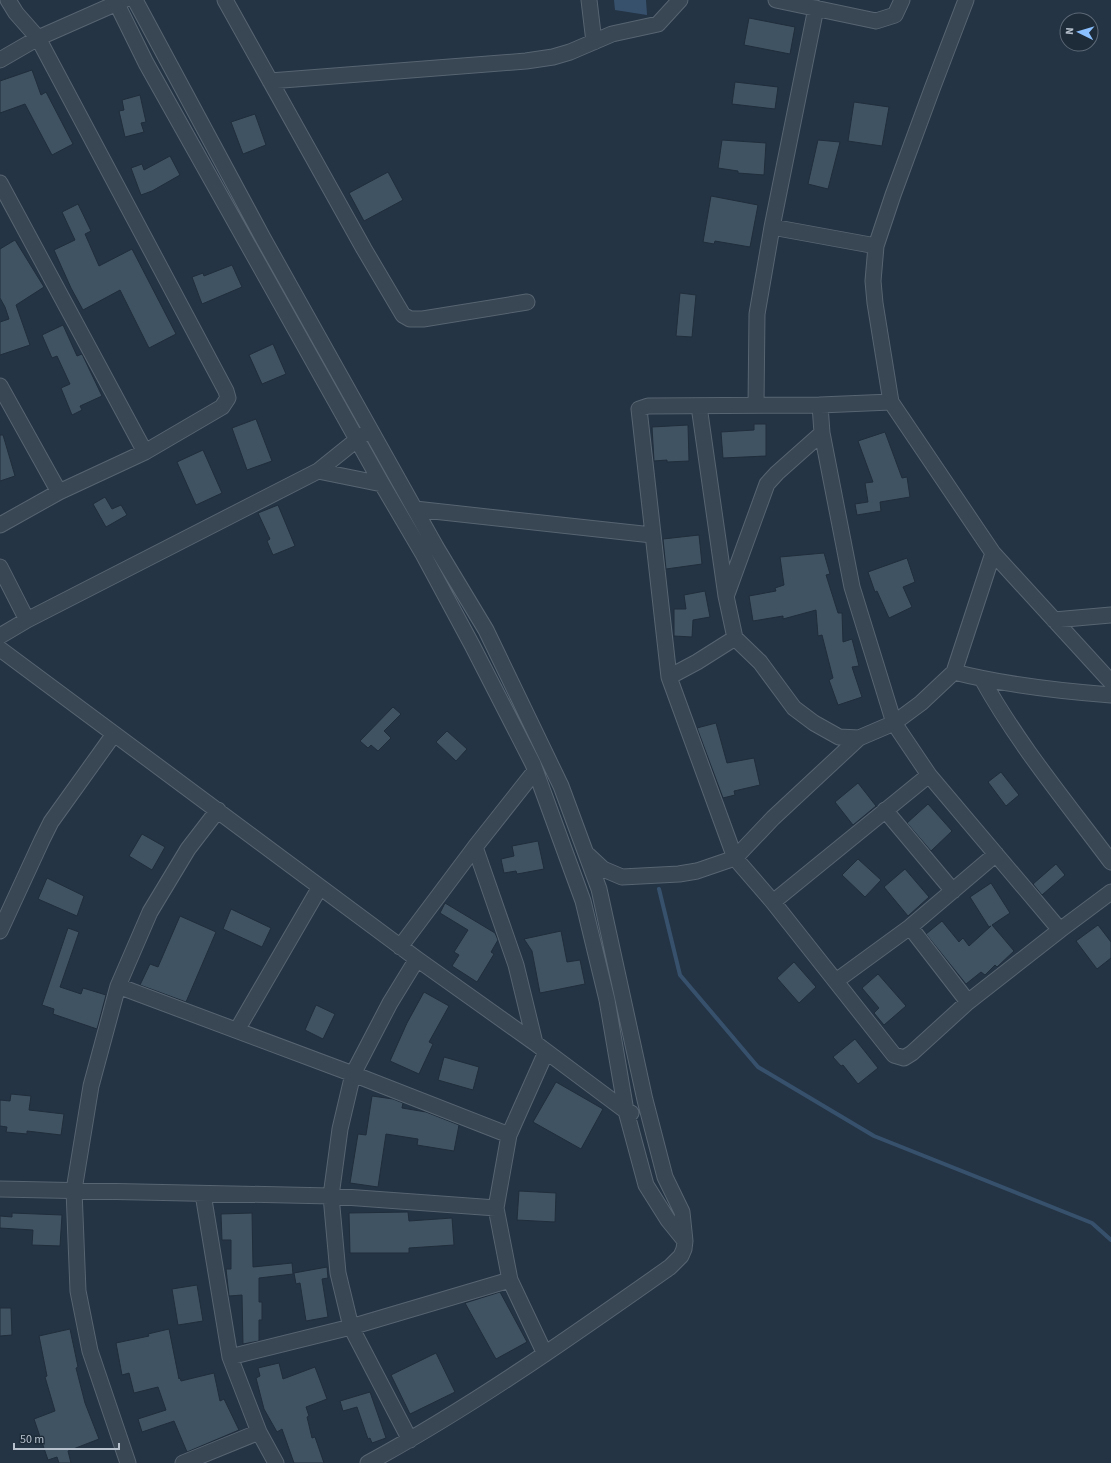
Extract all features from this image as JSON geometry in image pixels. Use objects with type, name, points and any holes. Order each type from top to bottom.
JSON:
[{"type":"street","points":[[0,525],[59,492],[145,452],[222,407],[228,398],[226,391],[38,38],[16,13],[8,0]]},
{"type":"street","points":[[135,0],[263,238],[436,547],[488,636],[562,786],[599,889],[650,1120],[665,1177],[682,1212],[685,1241],[684,1249],[681,1256],[670,1267],[545,1354],[410,1440],[368,1463]]},
{"type":"street","points":[[225,0],[364,249],[403,315],[410,319],[422,319],[527,302]]},
{"type":"street","points":[[590,0],[594,42]]},
{"type":"street","points":[[270,81],[526,61],[553,57],[570,52],[612,34],[658,24],[680,0]]},
{"type":"street","points":[[776,0],[876,21],[895,15],[902,0]]},
{"type":"street","points":[[966,0],[924,110],[876,246],[873,281],[875,302],[891,402],[993,553],[1111,682]]},
{"type":"street","points":[[0,60],[38,38],[119,1],[146,63],[306,350],[423,554],[522,742],[557,828],[583,901],[607,1000],[626,1111],[646,1186],[668,1220],[685,1241]]},
{"type":"street","points":[[756,406],[757,314],[772,226],[816,8]]},
{"type":"street","points":[[196,153],[212,143]]},
{"type":"street","points":[[0,183],[145,452]]},
{"type":"street","points":[[772,226],[876,246]]},
{"type":"street","points":[[249,247],[263,238]]},
{"type":"street","points":[[306,350],[320,339]]},
{"type":"street","points":[[0,386],[59,492]]},
{"type":"street","points":[[891,402],[820,405],[648,406],[639,409],[669,677],[735,858],[773,902],[894,1055],[904,1058],[912,1053],[968,1002],[1111,892]]},
{"type":"street","points":[[820,405],[822,433],[852,587],[894,723],[929,775],[1060,930]]},
{"type":"street","points":[[699,406],[726,596],[734,638],[760,662],[794,708],[814,723],[839,736],[859,738]]},
{"type":"street","points":[[0,636],[27,620],[318,471],[370,429]]},
{"type":"street","points":[[726,596],[767,484],[777,473],[822,433]]},
{"type":"street","points":[[318,471],[382,484]]},
{"type":"street","points":[[415,509],[652,535]]},
{"type":"street","points":[[423,554],[436,547]]},
{"type":"street","points":[[587,854],[603,869],[622,877],[679,874],[697,871],[735,858],[773,818],[859,738],[894,723],[921,702],[954,672],[993,553]]},
{"type":"street","points":[[0,566],[27,620]]},
{"type":"street","points":[[1054,620],[1111,615]]},
{"type":"street","points":[[472,645],[488,636]]},
{"type":"street","points":[[669,677],[698,662],[734,638]]},
{"type":"street","points":[[2,655],[114,734],[417,959],[626,1111],[650,1120]]},
{"type":"street","points":[[954,672],[982,679],[1074,692],[1111,695]]},
{"type":"street","points":[[982,679],[996,704],[1018,736],[1111,862]]},
{"type":"street","points":[[522,742],[536,732]]},
{"type":"street","points":[[0,931],[51,822],[114,734]]},
{"type":"street","points":[[400,946],[535,771]]},
{"type":"street","points":[[773,902],[929,775]]},
{"type":"street","points":[[128,1463],[90,1351],[78,1292],[74,1190],[91,1086],[118,986],[150,912],[188,849],[218,810]]},
{"type":"street","points":[[885,810],[953,891]]},
{"type":"street","points":[[557,828],[574,822]]},
{"type":"street","points":[[475,847],[516,965],[541,1048],[509,1135],[496,1208],[510,1280],[545,1354]]},
{"type":"street","points":[[836,981],[910,927],[996,854]]},
{"type":"street","points":[[237,1030],[320,887]]},
{"type":"street","points":[[910,927],[968,1002]]},
{"type":"street","points":[[410,1440],[351,1327],[338,1273],[331,1196],[340,1129],[353,1074],[390,1003],[417,959]]},
{"type":"street","points":[[118,986],[353,1074],[509,1135]]},
{"type":"street","points":[[0,1189],[331,1196],[496,1208]]},
{"type":"street","points":[[203,1194],[230,1357],[259,1432],[276,1463]]},
{"type":"street","points":[[230,1357],[351,1327],[510,1280]]},
{"type":"street","points":[[183,1463],[259,1432]]},
{"type":"water","points":[[614,0],[646,0],[647,15],[615,10]]},
{"type":"building","points":[[749,18],[795,27],[790,54],[744,45]]},
{"type":"building","points":[[32,70],[41,95],[46,92],[73,144],[52,155],[25,104],[0,113],[0,81]]},
{"type":"building","points":[[735,82],[778,87],[775,109],[732,104]]},
{"type":"building","points":[[140,95],[146,122],[141,123],[144,132],[125,137],[119,111],[124,110],[122,100]]},
{"type":"building","points":[[854,102],[889,107],[882,146],[848,141]]},
{"type":"building","points":[[255,114],[266,145],[243,154],[231,122]]},
{"type":"building","points":[[722,140],[766,143],[764,175],[738,173],[738,171],[718,168]]},
{"type":"building","points":[[818,140],[840,142],[828,189],[808,184]]},
{"type":"building","points":[[170,156],[180,175],[152,191],[141,195],[131,168],[142,164],[144,170]]},
{"type":"building","points":[[388,172],[403,200],[364,221],[349,193]]},
{"type":"building","points":[[711,196],[758,205],[750,247],[715,241],[714,244],[703,242]]},
{"type":"building","points":[[78,204],[91,231],[85,234],[99,266],[132,249],[176,334],[149,348],[120,290],[83,310],[71,288],[54,250],[75,240],[62,212]]},
{"type":"building","points":[[15,240],[44,287],[16,305],[30,345],[0,355],[0,322],[9,319],[0,298],[0,249]]},
{"type":"building","points":[[232,265],[242,287],[202,304],[192,277],[203,273],[204,276]]},
{"type":"building","points":[[680,293],[696,295],[692,337],[676,336]]},
{"type":"building","points":[[63,325],[77,356],[82,354],[102,396],[80,406],[82,410],[72,415],[61,388],[70,384],[57,356],[52,358],[42,335]]},
{"type":"building","points":[[273,344],[286,374],[262,384],[249,355]]},
{"type":"building","points":[[256,419],[272,461],[247,470],[232,428]]},
{"type":"building","points":[[754,424],[766,424],[766,456],[723,458],[721,432],[754,430]]},
{"type":"building","points":[[688,425],[689,461],[654,461],[652,427]]},
{"type":"building","points":[[885,432],[902,478],[907,477],[910,497],[880,502],[881,511],[857,515],[855,504],[868,502],[865,483],[873,482],[858,441]]},
{"type":"building","points":[[0,435],[3,435],[15,476],[0,481]]},
{"type":"building","points":[[203,450],[222,493],[196,505],[177,462]]},
{"type":"building","points":[[105,497],[112,509],[121,505],[127,515],[106,527],[93,504]]},
{"type":"building","points":[[278,505],[295,546],[273,555],[267,541],[270,539],[258,513]]},
{"type":"building","points":[[699,535],[702,564],[666,569],[663,539]]},
{"type":"building","points":[[824,553],[830,574],[826,575],[838,613],[842,613],[843,642],[852,639],[859,666],[852,667],[862,697],[838,705],[829,680],[833,678],[822,635],[818,636],[816,610],[783,619],[783,616],[753,621],[749,596],[776,591],[775,588],[784,585],[780,557]]},
{"type":"building","points":[[907,558],[915,582],[903,587],[912,607],[889,618],[877,591],[875,592],[868,572]]},
{"type":"building","points":[[705,591],[710,617],[693,620],[692,637],[674,636],[674,609],[686,609],[684,595]]},
{"type":"building","points":[[393,707],[401,714],[384,731],[391,738],[378,751],[371,745],[368,748],[360,741]]},
{"type":"building","points":[[716,723],[727,763],[754,758],[760,785],[734,791],[735,795],[723,798],[697,728]]},
{"type":"building","points":[[447,731],[467,749],[456,761],[436,742]]},
{"type":"building","points":[[1001,772],[1019,795],[1006,806],[988,782]]},
{"type":"building","points":[[858,783],[876,806],[853,825],[835,802]]},
{"type":"building","points":[[928,804],[952,831],[931,851],[907,823]]},
{"type":"building","points":[[142,834],[165,847],[152,870],[129,856]]},
{"type":"building","points":[[538,841],[544,869],[517,874],[516,871],[504,873],[501,859],[514,856],[512,846]]},
{"type":"building","points":[[858,859],[881,880],[865,897],[842,875]]},
{"type":"building","points":[[1056,864],[1065,875],[1042,895],[1033,884]]},
{"type":"building","points":[[905,869],[929,897],[908,916],[884,887]]},
{"type":"building","points":[[47,878],[84,896],[77,916],[38,899]]},
{"type":"building","points":[[991,883],[1010,913],[992,925],[1014,951],[997,967],[995,965],[985,975],[981,972],[966,984],[926,934],[942,921],[959,942],[963,938],[969,946],[991,926],[989,927],[970,897]]},
{"type":"building","points":[[445,903],[495,933],[498,940],[491,952],[494,954],[477,982],[452,966],[459,955],[454,952],[468,930],[440,913]]},
{"type":"building","points":[[231,909],[271,928],[262,947],[223,929]]},
{"type":"building","points":[[180,916],[216,932],[186,1002],[140,985],[150,964],[158,967]]},
{"type":"building","points":[[1098,925],[1111,942],[1111,958],[1097,969],[1076,941]]},
{"type":"building","points":[[68,928],[79,932],[60,987],[81,994],[83,988],[106,995],[97,1029],[53,1014],[54,1009],[42,1005]]},
{"type":"building","points":[[561,931],[567,962],[580,960],[585,984],[540,993],[532,951],[524,939]]},
{"type":"building","points":[[794,962],[816,987],[799,1003],[777,978]]},
{"type":"building","points":[[878,974],[906,1006],[884,1025],[874,1013],[879,1008],[862,988]]},
{"type":"building","points":[[424,992],[449,1006],[429,1042],[433,1044],[419,1074],[390,1061],[407,1023]]},
{"type":"building","points":[[316,1005],[335,1014],[323,1039],[305,1030]]},
{"type":"building","points":[[855,1039],[878,1068],[858,1084],[843,1065],[841,1066],[833,1057]]},
{"type":"building","points":[[444,1057],[479,1067],[473,1090],[438,1080]]},
{"type":"building","points":[[556,1082],[603,1109],[581,1149],[533,1122]]},
{"type":"building","points":[[11,1094],[31,1096],[29,1110],[64,1114],[61,1135],[27,1131],[27,1134],[6,1132],[7,1127],[0,1126],[0,1100],[10,1101]]},
{"type":"building","points":[[372,1096],[393,1099],[403,1103],[402,1108],[426,1112],[459,1125],[454,1151],[417,1145],[418,1139],[386,1134],[378,1187],[350,1183],[358,1134],[366,1135]]},
{"type":"building","points":[[519,1191],[556,1193],[555,1222],[517,1220]]},
{"type":"building","points":[[408,1212],[409,1221],[452,1218],[454,1245],[409,1248],[409,1253],[350,1253],[349,1213]]},
{"type":"building","points":[[12,1213],[62,1215],[60,1246],[32,1245],[33,1230],[0,1228],[0,1216],[12,1217]]},
{"type":"building","points":[[252,1213],[253,1267],[292,1263],[293,1274],[259,1278],[259,1302],[262,1302],[262,1320],[259,1320],[259,1341],[243,1344],[242,1295],[229,1296],[226,1269],[231,1269],[231,1240],[222,1240],[221,1214]]},
{"type":"building","points":[[327,1267],[328,1278],[322,1279],[328,1317],[306,1321],[300,1283],[296,1284],[294,1273]]},
{"type":"building","points":[[197,1285],[203,1321],[178,1325],[172,1289]]},
{"type":"building","points":[[500,1292],[527,1342],[496,1359],[465,1303]]},
{"type":"building","points":[[0,1308],[11,1308],[12,1335],[0,1336]]},
{"type":"building","points":[[70,1329],[78,1367],[76,1368],[85,1403],[99,1439],[68,1451],[71,1463],[59,1463],[57,1457],[48,1460],[34,1419],[55,1411],[45,1377],[47,1376],[39,1336]]},
{"type":"building","points":[[169,1329],[179,1379],[180,1378],[181,1381],[214,1373],[220,1401],[224,1399],[239,1430],[187,1452],[174,1421],[142,1432],[138,1419],[166,1410],[158,1387],[134,1393],[129,1373],[122,1375],[116,1343],[149,1336],[148,1334]]},
{"type":"building","points":[[436,1353],[455,1392],[410,1414],[391,1375]]},
{"type":"building","points":[[279,1363],[283,1379],[315,1367],[327,1399],[306,1407],[309,1416],[307,1417],[312,1438],[315,1437],[324,1463],[294,1463],[282,1429],[277,1432],[264,1409],[256,1378],[260,1376],[258,1368]]},
{"type":"building","points":[[370,1392],[386,1438],[372,1443],[370,1438],[368,1439],[357,1407],[343,1411],[340,1401]]},
{"type":"waterway","points":[[659,889],[680,975],[758,1067],[874,1136],[1092,1223],[1111,1240]]}]
